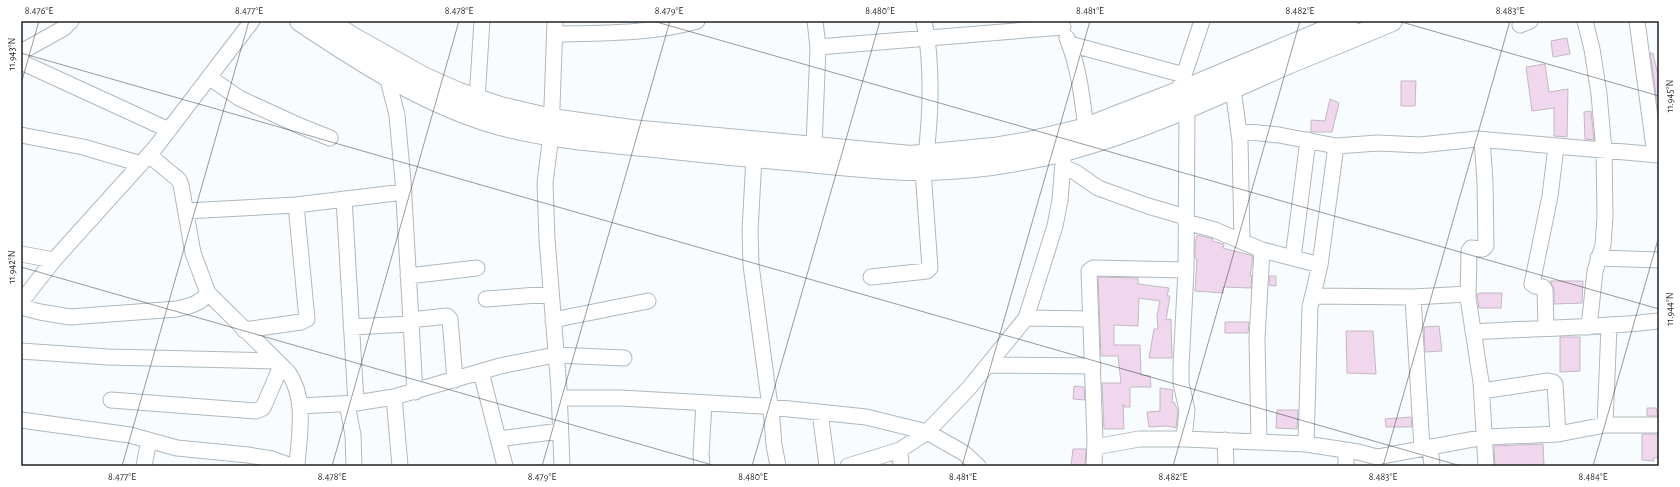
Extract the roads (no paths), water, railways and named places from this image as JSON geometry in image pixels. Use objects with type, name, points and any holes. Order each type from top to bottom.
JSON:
[{"type":"main road","points":[[300,21],[387,76],[436,102],[492,122],[551,127],[631,130],[898,156],[924,163],[991,165],[1063,158],[1119,134],[1183,92],[1233,88],[1392,21]]},
{"type":"main road","points":[[327,21],[424,78],[459,94],[500,107],[551,127],[754,157],[865,168],[924,163],[1029,142],[1086,128],[1183,92],[1348,21]]},
{"type":"street","points":[[21,52],[64,28],[71,21]]},
{"type":"street","points":[[21,302],[27,285],[54,260],[145,160],[210,78],[252,21]]},
{"type":"street","points":[[477,99],[482,21]]},
{"type":"street","points":[[562,466],[559,398],[547,239],[545,183],[551,127],[555,28],[620,27],[697,21]]},
{"type":"street","points":[[814,147],[818,48],[815,21]]},
{"type":"street","points":[[871,277],[927,271],[930,268],[924,163],[930,105],[927,38],[924,21]]},
{"type":"street","points":[[1184,439],[1187,410],[1181,383],[1186,270],[1183,92],[1202,21]]},
{"type":"street","points":[[1586,21],[1592,49],[1604,151],[1605,216],[1602,245],[1595,271],[1589,327]]},
{"type":"street","points":[[1239,131],[1279,135],[1336,146],[1378,143],[1420,144],[1482,140],[1657,155],[1654,109],[1637,21]]},
{"type":"street","points":[[818,48],[927,38],[985,27],[1063,24],[1079,76],[1086,128]]},
{"type":"street","points":[[1070,44],[1183,92]]},
{"type":"street","points":[[21,62],[169,130]]},
{"type":"street","points":[[387,76],[397,115],[404,192],[415,392]]},
{"type":"street","points":[[210,78],[239,98],[330,138]]},
{"type":"street","points":[[1233,88],[1239,131],[1242,241]]},
{"type":"street","points":[[21,134],[145,160],[179,180],[183,191],[194,253],[208,293],[294,381],[301,406],[297,466]]},
{"type":"street","points":[[1293,258],[1308,140]]},
{"type":"street","points":[[1482,140],[1485,182],[1486,246],[1483,248],[1471,248],[1469,251],[1468,294],[1482,391],[1486,466]]},
{"type":"street","points":[[1306,444],[1310,307],[1320,265],[1336,146]]},
{"type":"street","points":[[1546,328],[1545,290],[1543,287],[1534,286],[1532,284],[1550,196],[1556,147]]},
{"type":"street","points":[[754,157],[750,231],[751,265],[769,399],[772,408],[774,445],[778,466]]},
{"type":"street","points":[[1063,158],[1074,172],[1098,188],[1215,230],[1262,250],[1320,265]]},
{"type":"street","points":[[848,466],[900,450],[927,432],[988,365],[1026,318],[1055,226],[1060,200],[1063,158]]},
{"type":"street","points":[[186,211],[296,205],[404,192]]},
{"type":"street","points":[[344,199],[351,327],[354,466]]},
{"type":"street","points":[[244,330],[301,322],[306,319],[296,205]]},
{"type":"street","points":[[1259,442],[1257,338],[1262,250]]},
{"type":"street","points":[[21,254],[54,260]]},
{"type":"street","points":[[1598,258],[1659,260]]},
{"type":"street","points":[[408,276],[477,268]]},
{"type":"street","points":[[1094,466],[1093,366],[1089,271],[1093,268],[1186,270]]},
{"type":"street","points":[[21,307],[70,317],[177,309],[194,305],[204,299],[208,293]]},
{"type":"street","points":[[486,299],[551,294]]},
{"type":"street","points":[[1313,296],[1413,298],[1468,294]]},
{"type":"street","points":[[1413,298],[1426,448],[1432,466]]},
{"type":"street","points":[[553,320],[648,301]]},
{"type":"street","points":[[351,327],[410,322],[447,316],[450,319],[455,380]]},
{"type":"street","points":[[1026,318],[1091,319]]},
{"type":"street","points":[[1473,332],[1609,326],[1659,321]]},
{"type":"street","points":[[1605,425],[1609,326]]},
{"type":"street","points":[[21,351],[108,357],[278,364]]},
{"type":"street","points":[[301,406],[352,403],[394,398],[500,366],[555,355],[624,358]]},
{"type":"street","points":[[111,400],[256,411],[263,408],[278,364]]},
{"type":"street","points":[[988,365],[1093,366]]},
{"type":"street","points":[[481,372],[505,466]]},
{"type":"street","points":[[1482,391],[1548,381],[1554,382],[1558,434]]},
{"type":"street","points":[[394,398],[400,466]]},
{"type":"street","points":[[559,398],[621,398],[761,406],[866,417],[927,432],[964,453],[978,466]]},
{"type":"street","points":[[702,466],[704,403]]},
{"type":"street","points":[[820,412],[827,466]]},
{"type":"street","points":[[21,420],[130,435],[184,450],[247,461],[272,460],[291,466]]},
{"type":"street","points":[[1095,447],[1139,439],[1225,440],[1306,444],[1346,450],[1377,457],[1485,437],[1558,434],[1605,425],[1659,425]]},
{"type":"street","points":[[498,439],[560,431]]},
{"type":"street","points":[[144,466],[149,440]]},
{"type":"street","points":[[1225,440],[1226,466]]},
{"type":"street","points":[[900,450],[901,466]]},
{"type":"street","points":[[1346,450],[1346,466]]}]
